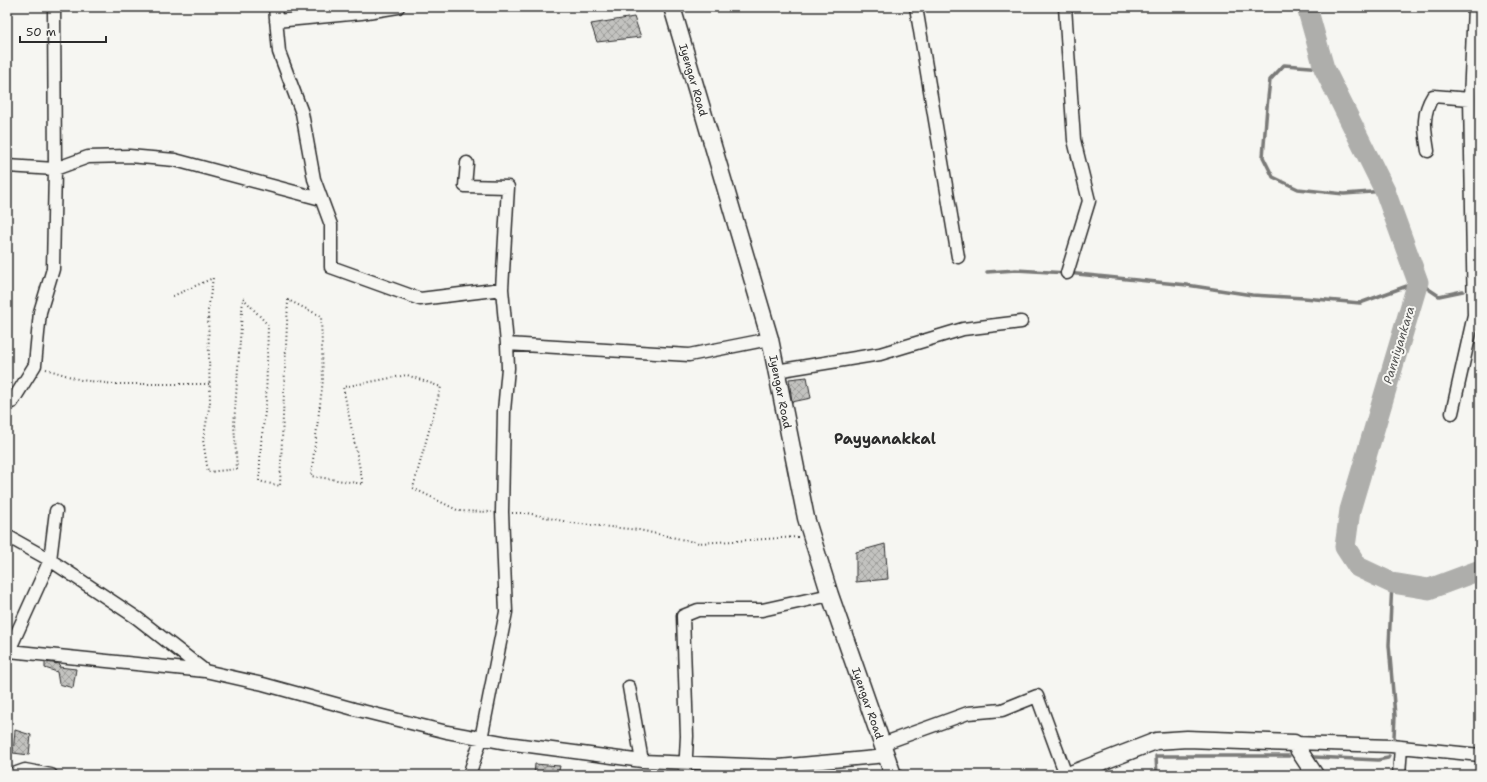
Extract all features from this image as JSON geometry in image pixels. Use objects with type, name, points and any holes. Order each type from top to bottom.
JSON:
[{"type":"main road","name":"Iyengar Road","points":[[672,7],[770,339],[806,518],[830,596],[893,775]]},
{"type":"main road","points":[[1067,775],[1156,741],[1187,739],[1294,743],[1315,775]]},
{"type":"street","points":[[7,402],[12,402],[35,366],[40,312],[53,269],[55,169],[54,7]]},
{"type":"street","points":[[275,7],[279,52],[302,113],[314,179],[331,225],[331,267],[420,299],[502,290]]},
{"type":"street","points":[[276,21],[360,13],[398,7]]},
{"type":"street","points":[[916,7],[958,257]]},
{"type":"street","points":[[1065,7],[1074,140],[1090,201],[1067,273]]},
{"type":"street","points":[[1452,413],[1474,315],[1470,99],[1474,7]]},
{"type":"street","points":[[1428,152],[1424,124],[1428,104],[1433,96],[1470,99]]},
{"type":"street","points":[[7,166],[55,169],[88,157],[129,156],[175,160],[321,200]]},
{"type":"street","points":[[467,164],[465,186],[508,187],[502,290],[508,368],[504,411],[502,512],[506,612],[481,739],[468,775]]},
{"type":"street","points":[[776,371],[880,354],[964,329],[1021,322]]},
{"type":"street","points":[[507,344],[689,355],[770,339]]},
{"type":"street","points":[[56,511],[50,560],[8,653],[205,671],[263,684],[426,727],[481,739],[642,761],[685,769],[779,766],[884,750],[968,713],[1002,710],[1037,696],[1067,775]]},
{"type":"street","points":[[7,536],[50,560],[138,618],[205,671]]},
{"type":"street","points":[[685,769],[686,736],[683,616],[698,610],[762,610],[830,596]]},
{"type":"street","points":[[629,687],[642,761]]},
{"type":"street","points":[[1294,743],[1401,747],[1480,755]]},
{"type":"street","points":[[1399,775],[1401,747]]},
{"type":"street","points":[[11,775],[25,770],[51,775]]},
{"type":"path","points":[[173,296],[213,278],[208,310],[210,403],[203,440],[208,472],[237,469],[234,424],[243,298],[268,325],[266,404],[261,443],[259,481],[280,486],[288,300],[321,316],[323,380],[311,476],[363,484],[343,387],[407,376],[441,387],[412,488],[459,511],[527,513],[572,523],[638,530],[699,543],[812,537]]},
{"type":"path","points":[[35,366],[81,380],[114,384],[210,384]]},
{"type":"building","points":[[634,17],[641,37],[597,42],[591,24]]},
{"type":"building","points":[[807,377],[811,398],[792,402],[789,379]]},
{"type":"building","points":[[885,544],[888,579],[856,582],[856,552]]},
{"type":"building","points":[[45,662],[60,664],[59,667],[76,669],[73,688],[59,684],[57,672],[45,668]]},
{"type":"building","points":[[15,730],[31,735],[29,755],[13,753]]},
{"type":"building","points":[[535,764],[560,766],[558,775],[534,775]]},
{"type":"waterway","name":"Panniyankara","points":[[1310,7],[1308,11],[1324,68],[1385,191],[1418,282],[1350,510],[1345,547],[1358,567],[1392,583],[1429,589],[1480,570]]},
{"type":"waterway","points":[[1324,68],[1284,65],[1270,80],[1263,157],[1273,177],[1298,189],[1344,194],[1385,191]]},
{"type":"waterway","points":[[987,272],[1016,270],[1067,273],[1187,285],[1252,295],[1360,303],[1418,282],[1439,296],[1463,291]]},
{"type":"waterway","points":[[1392,583],[1389,645],[1395,716],[1394,737]]},
{"type":"waterway","points":[[1157,775],[1156,756],[1289,756]]},
{"type":"waterway","points":[[1314,757],[1378,760],[1388,758],[1389,756]]},
{"type":"district","name":"Payyanakkal","points":[[885,439]]}]
